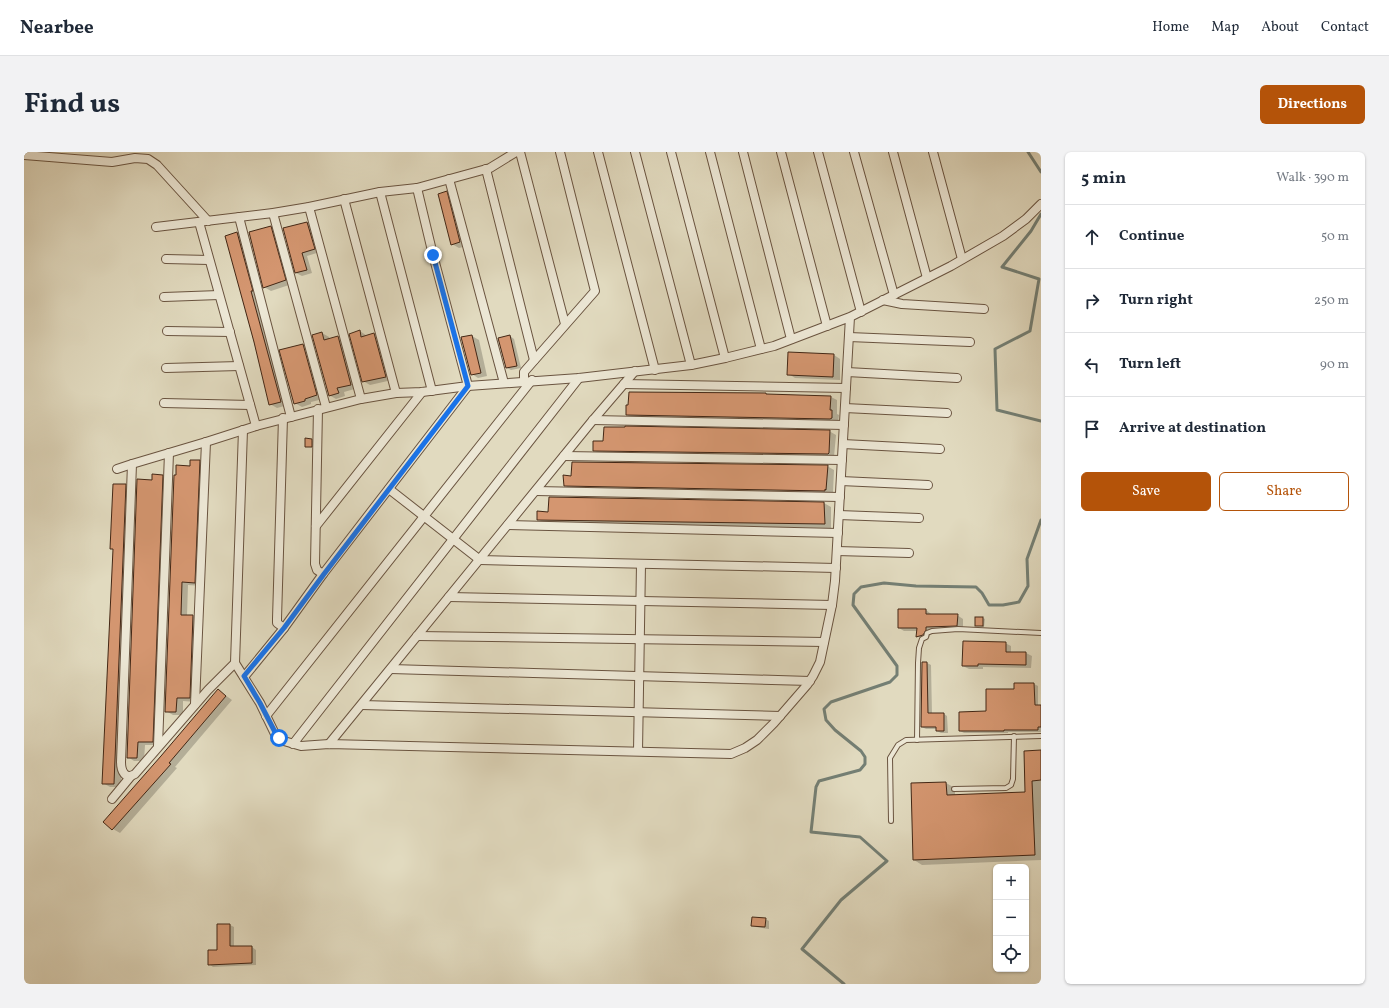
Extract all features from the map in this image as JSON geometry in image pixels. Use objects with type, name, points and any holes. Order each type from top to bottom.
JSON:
[{"type":"street","points":[[156,227],[274,213],[380,192],[417,188],[490,168],[516,152]]},
{"type":"street","points":[[520,152],[565,324]]},
{"type":"street","points":[[528,381],[524,372],[595,291],[560,152]]},
{"type":"street","points":[[598,152],[654,370]]},
{"type":"street","points":[[635,152],[691,365]]},
{"type":"street","points":[[671,152],[725,358]]},
{"type":"street","points":[[710,152],[761,349]]},
{"type":"street","points":[[743,152],[791,340]]},
{"type":"street","points":[[781,152],[827,326]]},
{"type":"street","points":[[818,152],[861,312]]},
{"type":"street","points":[[854,152],[894,294]]},
{"type":"street","points":[[893,152],[927,278]]},
{"type":"street","points":[[933,152],[962,259]]},
{"type":"street","points":[[24,155],[112,162],[135,158],[148,159],[157,165],[208,221]]},
{"type":"street","points":[[486,169],[534,360]]},
{"type":"street","points":[[450,179],[504,383]]},
{"type":"street","points":[[417,188],[433,255],[468,386]]},
{"type":"street","points":[[380,192],[432,391]]},
{"type":"street","points":[[344,199],[396,393]]},
{"type":"street","points":[[117,470],[256,426],[361,398],[468,386],[579,378],[654,370],[691,365],[761,349],[791,340],[850,317],[927,278],[1003,236],[1026,219],[1041,204]]},
{"type":"street","points":[[309,207],[361,398]]},
{"type":"street","points":[[274,213],[326,407]]},
{"type":"street","points":[[239,218],[287,418],[276,619],[277,623],[284,628]]},
{"type":"street","points":[[199,222],[256,426]]},
{"type":"street","points":[[166,259],[209,260]]},
{"type":"street","points":[[164,296],[219,295]]},
{"type":"street","points":[[883,300],[902,304],[984,309]]},
{"type":"street","points":[[243,430],[236,663],[276,734],[284,741],[301,746],[329,744],[731,754],[745,748],[757,740],[780,716],[810,680],[820,662],[832,605],[836,568],[850,317]]},
{"type":"street","points":[[167,331],[230,332]]},
{"type":"street","points":[[849,337],[970,342]]},
{"type":"street","points":[[166,368],[239,366]]},
{"type":"street","points":[[329,744],[593,420],[635,371]]},
{"type":"street","points":[[847,372],[957,378]]},
{"type":"street","points":[[293,744],[579,378]]},
{"type":"street","points":[[266,716],[424,516],[528,381]]},
{"type":"street","points":[[624,384],[846,388]]},
{"type":"street","points":[[244,676],[284,628],[468,386]]},
{"type":"street","points":[[316,526],[422,392]]},
{"type":"street","points":[[164,403],[250,405]]},
{"type":"street","points":[[845,408],[946,413]]},
{"type":"street","points":[[318,409],[315,564],[317,570],[324,574]]},
{"type":"street","points":[[593,420],[844,425]]},
{"type":"street","points":[[195,704],[206,442]]},
{"type":"street","points":[[843,444],[940,450]]},
{"type":"street","points":[[158,746],[169,454]]},
{"type":"street","points":[[564,456],[842,460]]},
{"type":"street","points":[[132,464],[121,762],[122,771],[124,774],[132,776]]},
{"type":"street","points":[[841,481],[928,485]]},
{"type":"street","points":[[389,489],[480,560],[836,568]]},
{"type":"street","points":[[536,491],[840,498]]},
{"type":"street","points":[[839,515],[919,518]]},
{"type":"street","points":[[508,525],[838,532]]},
{"type":"street","points":[[837,551],[909,554]]},
{"type":"street","points":[[638,751],[641,564]]},
{"type":"street","points":[[449,597],[832,605]]},
{"type":"street","points":[[417,636],[824,642]]},
{"type":"street","points":[[112,799],[195,704],[236,663]]},
{"type":"street","points":[[391,669],[810,680]]},
{"type":"street","points":[[362,705],[780,716]]},
{"type":"lane","points":[[917,740],[919,648],[922,639],[926,637],[927,633],[932,630],[958,629],[1041,633]]},
{"type":"lane","points":[[954,789],[1006,788],[1011,785],[1013,779],[1014,736]]},
{"type":"lane","points":[[891,821],[890,758],[898,745],[906,740],[1041,736]]},
{"type":"building","points":[[447,191],[460,242],[451,245],[438,194]]},
{"type":"building","points":[[307,222],[315,249],[302,253],[307,270],[295,273],[283,228]]},
{"type":"building","points":[[271,226],[286,280],[263,288],[249,232]]},
{"type":"building","points":[[237,232],[253,291],[251,291],[281,402],[269,405],[254,342],[225,236]]},
{"type":"building","points":[[360,330],[361,337],[374,333],[386,377],[362,382],[349,334]]},
{"type":"building","points":[[322,332],[324,340],[338,336],[351,385],[337,388],[339,393],[329,396],[312,335]]},
{"type":"building","points":[[472,335],[481,373],[471,375],[461,337]]},
{"type":"building","points":[[510,335],[517,366],[506,368],[498,338]]},
{"type":"building","points":[[303,344],[317,395],[305,399],[305,401],[294,404],[279,350]]},
{"type":"building","points":[[788,352],[834,354],[833,377],[787,375]]},
{"type":"building","points":[[629,392],[766,393],[831,396],[830,410],[832,410],[832,418],[626,415],[626,405],[628,405]]},
{"type":"building","points":[[625,426],[830,430],[829,453],[593,451],[593,441],[603,441],[604,427]]},
{"type":"building","points":[[305,438],[312,439],[312,447],[305,447]]},
{"type":"building","points":[[190,460],[200,460],[195,583],[182,582],[181,615],[193,615],[190,698],[177,698],[176,712],[165,712],[174,475],[176,475],[176,465],[190,466]]},
{"type":"building","points":[[572,462],[828,465],[825,491],[564,486],[563,475],[571,476]]},
{"type":"building","points":[[152,474],[163,475],[153,742],[138,742],[137,758],[127,758],[137,479],[152,480]]},
{"type":"building","points":[[113,484],[126,484],[114,784],[102,784],[113,549],[110,549]]},
{"type":"building","points":[[549,497],[824,502],[825,524],[537,520],[537,511],[548,512]]},
{"type":"building","points":[[898,609],[926,609],[926,614],[958,614],[957,626],[926,627],[923,635],[916,637],[917,628],[898,628]]},
{"type":"building","points":[[975,617],[983,617],[983,626],[975,626]]},
{"type":"building","points":[[963,641],[1006,642],[1006,652],[1026,652],[1026,665],[978,664],[978,666],[962,666]]},
{"type":"building","points":[[922,662],[927,662],[928,713],[944,713],[944,731],[936,731],[936,727],[921,727]]},
{"type":"building","points":[[1014,683],[1034,683],[1035,705],[1041,705],[1041,727],[1038,727],[1038,730],[959,731],[959,712],[986,711],[986,689],[1014,689]]},
{"type":"building","points":[[218,689],[226,696],[169,763],[171,764],[112,830],[103,822]]},
{"type":"building","points":[[1041,750],[1041,780],[1032,781],[1035,855],[913,860],[911,783],[946,782],[947,795],[1025,792],[1024,751]]},
{"type":"building","points":[[752,917],[766,918],[765,927],[751,926]]},
{"type":"building","points":[[217,924],[230,924],[230,946],[252,946],[252,963],[208,965],[208,950],[217,950]]},
{"type":"waterway","points":[[1028,152],[1041,172]]},
{"type":"waterway","points":[[1041,214],[1031,231],[1002,267],[1039,279],[1030,331],[995,349],[997,410],[1041,421]]},
{"type":"waterway","points":[[844,984],[802,949],[841,900],[887,861],[860,837],[811,832],[816,787],[819,781],[860,770],[865,764],[865,757],[861,751],[835,730],[826,720],[824,709],[831,702],[890,682],[897,675],[897,666],[853,605],[854,594],[861,587],[884,583],[916,586],[976,587],[982,593],[989,605],[1003,605],[1019,602],[1028,586],[1027,559],[1041,520]]},
{"type":"route","points":[[279,738],[244,676],[284,628],[468,386],[433,255]]}]
